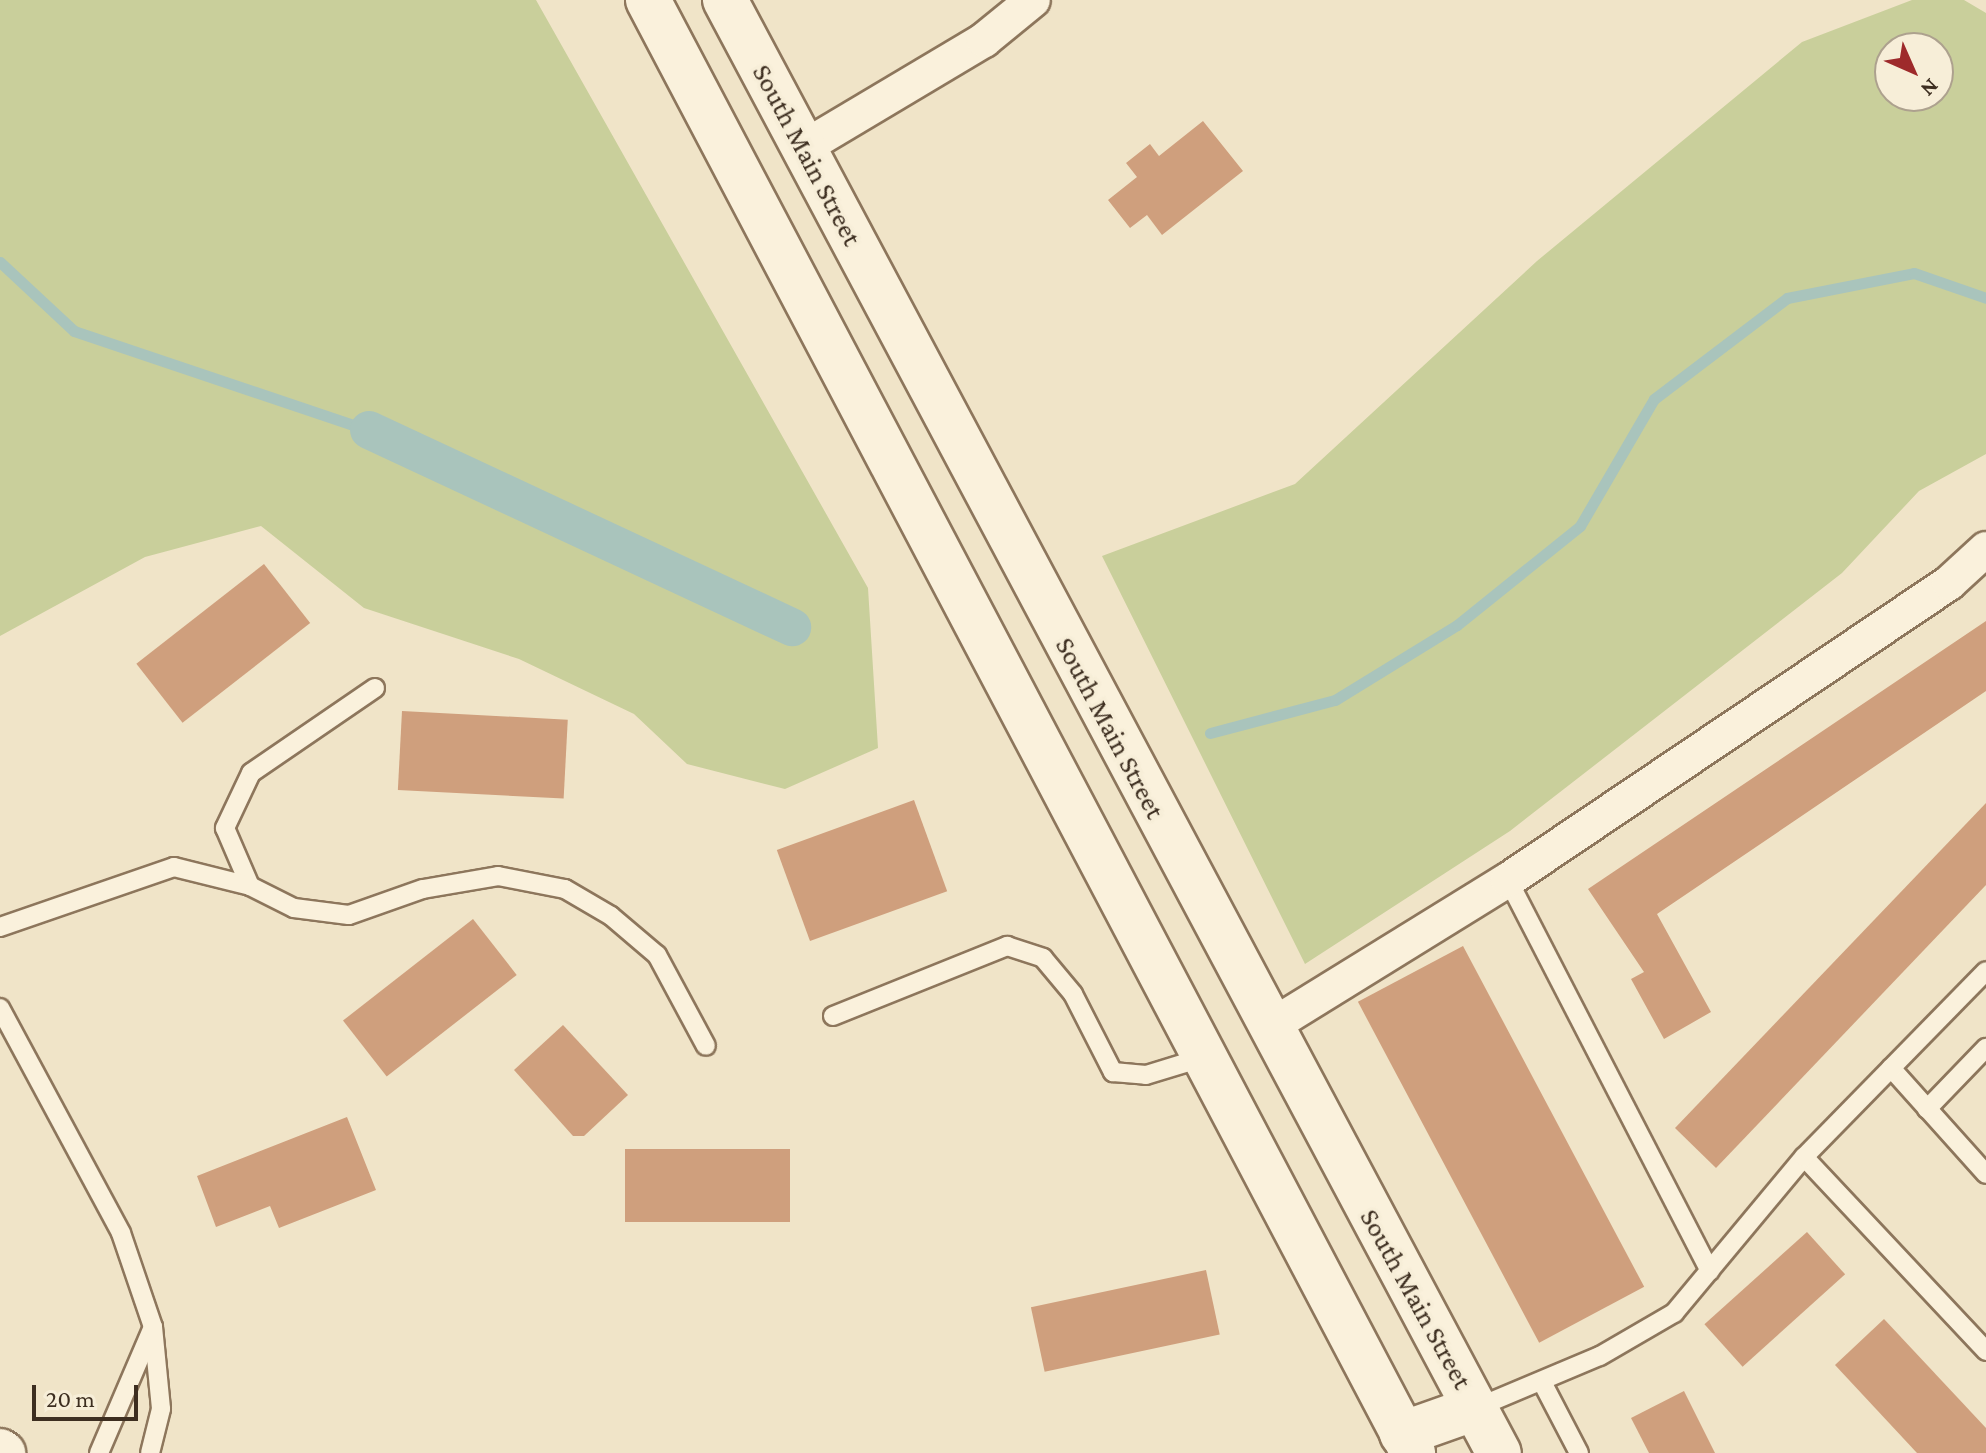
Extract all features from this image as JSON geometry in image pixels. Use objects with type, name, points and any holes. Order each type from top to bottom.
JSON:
[{"type":"main road","points":[[648,0],[1208,1056],[1408,1444],[1476,1408]]},
{"type":"main road","name":"South Main Street","points":[[725,0],[1268,1028],[1499,1453]]},
{"type":"main road","points":[[740,173],[803,148]]},
{"type":"main road","points":[[1208,1056],[1268,1028]]},
{"type":"street","points":[[803,148],[984,40],[1033,0]]},
{"type":"street","points":[[1268,1028],[1508,880],[1949,583],[1986,549]]},
{"type":"lane","points":[[250,886],[225,828],[251,773],[375,688]]},
{"type":"lane","points":[[0,927],[174,867],[250,886],[294,908],[349,915],[423,889],[498,876],[565,889],[611,916],[657,955],[706,1046]]},
{"type":"lane","points":[[1508,880],[1710,1271]]},
{"type":"lane","points":[[833,1016],[1007,946],[1043,958],[1073,994],[1113,1072],[1146,1075],[1208,1056]]},
{"type":"lane","points":[[1476,1408],[1542,1382],[1674,1313],[1804,1157],[1986,971]]},
{"type":"lane","points":[[0,1008],[121,1233],[153,1327],[161,1409],[150,1453]]},
{"type":"lane","points":[[1927,1109],[1986,1048]]},
{"type":"lane","points":[[1891,1068],[1986,1174]]},
{"type":"lane","points":[[1804,1157],[1986,1351]]},
{"type":"lane","points":[[99,1453],[153,1327]]},
{"type":"lane","points":[[1542,1382],[1579,1453]]},
{"type":"green space","points":[[0,0],[536,0],[868,588],[878,748],[785,789],[687,764],[634,714],[519,659],[364,608],[261,526],[145,557],[0,636]]},
{"type":"green space","points":[[1912,0],[1964,0],[1986,13],[1986,454],[1919,491],[1842,573],[1510,831],[1305,964],[1102,556],[1295,484],[1537,261],[1802,42]]},
{"type":"building","points":[[1203,121],[1243,171],[1162,235],[1147,215],[1130,228],[1108,200],[1137,177],[1126,163],[1150,144],[1159,156]]},
{"type":"building","points":[[264,564],[310,623],[183,723],[136,664]]},
{"type":"building","points":[[1986,621],[1986,691],[1657,914],[1711,1012],[1664,1039],[1631,979],[1644,972],[1588,889]]},
{"type":"building","points":[[402,711],[568,720],[564,799],[398,790]]},
{"type":"building","points":[[914,800],[947,891],[810,941],[777,850]]},
{"type":"building","points":[[1986,803],[1986,885],[1716,1168],[1675,1128]]},
{"type":"building","points":[[473,919],[517,975],[387,1077],[343,1021]]},
{"type":"building","points":[[1463,946],[1644,1287],[1539,1343],[1358,1002]]},
{"type":"building","points":[[563,1025],[628,1095],[584,1136],[573,1136],[514,1070]]},
{"type":"building","points":[[347,1117],[376,1190],[279,1228],[270,1206],[216,1227],[197,1176]]},
{"type":"building","points":[[625,1149],[790,1149],[790,1222],[625,1222]]},
{"type":"building","points":[[1807,1232],[1845,1274],[1743,1367],[1704,1324]]},
{"type":"building","points":[[1206,1270],[1220,1335],[1045,1372],[1031,1307]]},
{"type":"building","points":[[1884,1319],[1986,1428],[1986,1453],[1917,1453],[1835,1365]]},
{"type":"building","points":[[1684,1391],[1715,1453],[1649,1453],[1631,1418]]},
{"type":"waterway","points":[[0,262],[74,331],[369,430]]},
{"type":"waterway","points":[[1210,733],[1335,700],[1457,625],[1580,526],[1654,399],[1787,298],[1914,273],[1986,298]]},
{"type":"waterway","points":[[369,430],[792,627]]}]
